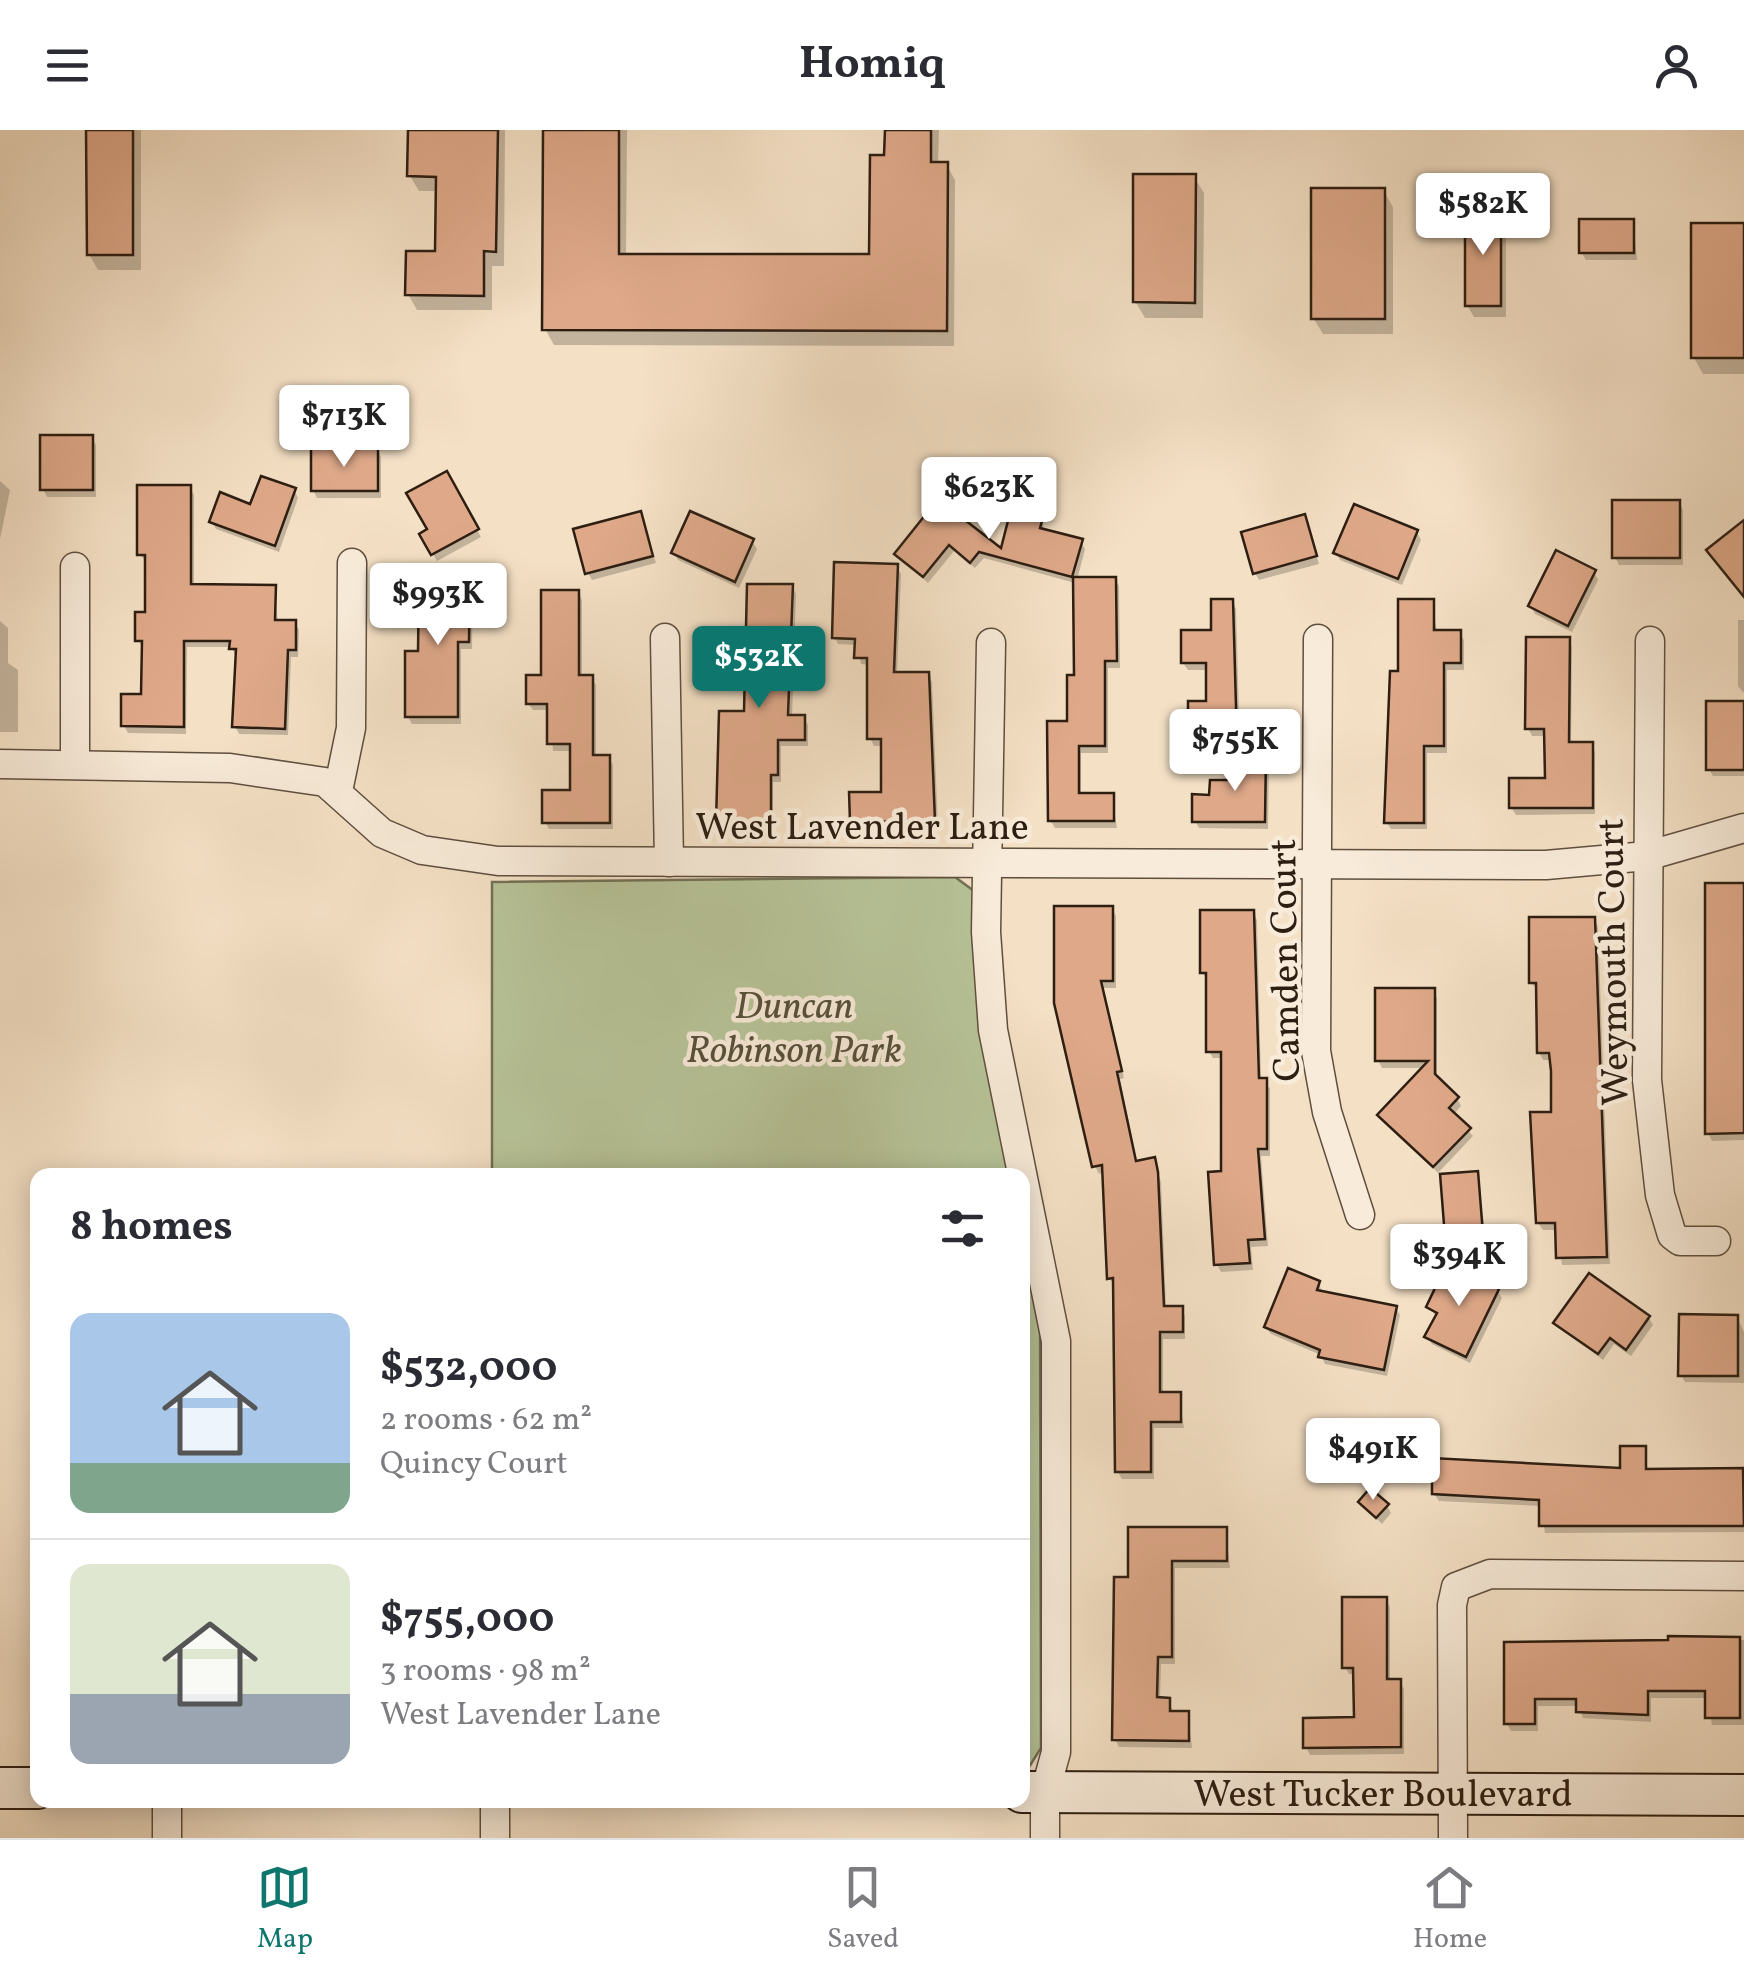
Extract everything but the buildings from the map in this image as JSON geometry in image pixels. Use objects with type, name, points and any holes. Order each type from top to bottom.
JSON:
[{"type":"street","points":[[338,791],[351,728],[352,563]]},
{"type":"street","points":[[76,567],[76,764]]},
{"type":"street","points":[[665,638],[668,862]]},
{"type":"street","name":"Camden Court","points":[[1318,638],[1316,1051],[1327,1112],[1360,1215]]},
{"type":"street","name":"Weymouth Court","points":[[1650,640],[1647,1080],[1660,1195],[1672,1235],[1680,1241],[1716,1242]]},
{"type":"street","points":[[992,643],[986,932],[994,1030],[1022,1168]]},
{"type":"street","name":"West Lavender Lane","points":[[0,764],[230,768],[325,782],[382,833],[422,850],[461,860],[1546,865],[1647,856],[1744,828]]},
{"type":"street","points":[[1030,1210],[1056,1340],[1056,1752],[1034,1792],[1045,1838]]},
{"type":"street","points":[[1452,1838],[1452,1606],[1456,1586],[1490,1574],[1744,1576]]},
{"type":"street","points":[[0,1788],[30,1788]]},
{"type":"street","name":"West Tucker Boulevard","points":[[1034,1792],[1744,1795]]},
{"type":"street","points":[[167,1808],[167,1838]]},
{"type":"street","points":[[495,1808],[495,1838]]},
{"type":"green space","name":"Duncan Robinson Park","points":[[955,877],[974,891],[1012,1168],[492,1168],[492,882]]},
{"type":"green space","points":[[1030,1268],[1040,1320],[1041,1748],[1030,1765]]}]
